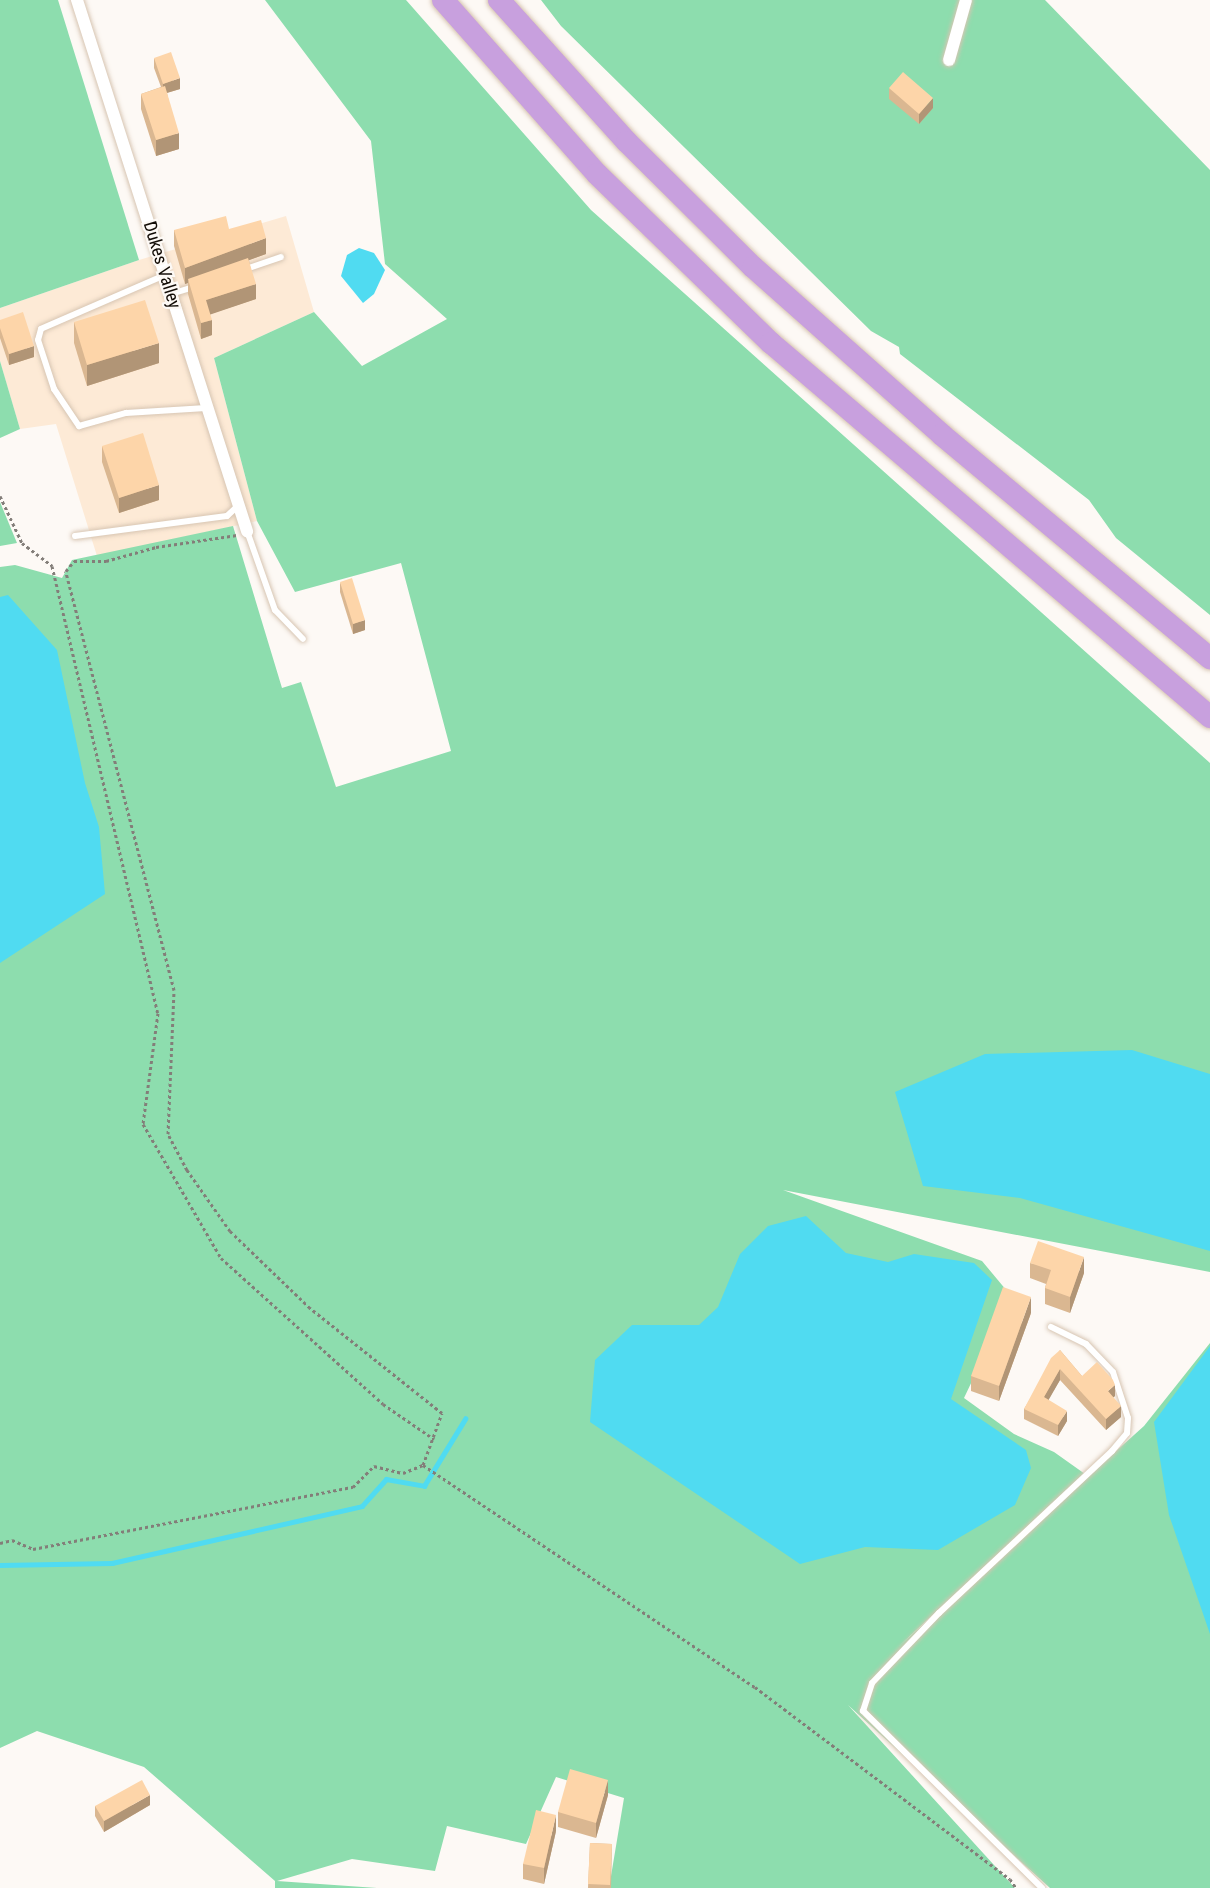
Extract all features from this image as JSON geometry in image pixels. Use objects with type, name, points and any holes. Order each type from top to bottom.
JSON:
[{"type":"highway","points":[[443,0],[597,174],[771,343],[1210,717]]},
{"type":"highway","points":[[499,0],[627,142],[753,267],[942,435],[1210,658]]},
{"type":"street","name":"Dukes Valley","points":[[77,0],[247,531]]},
{"type":"street","points":[[949,60],[966,0]]},
{"type":"lane","points":[[237,272],[280,257]]},
{"type":"lane","points":[[165,274],[41,329],[38,340],[54,389],[79,426],[126,413],[206,408]]},
{"type":"lane","points":[[171,294],[205,283]]},
{"type":"lane","points":[[75,536],[227,516],[240,504]]},
{"type":"lane","points":[[247,531],[275,610],[303,639]]},
{"type":"lane","points":[[1042,1888],[863,1711],[872,1683],[1112,1451],[1126,1432],[1128,1418],[1113,1371],[1086,1344],[1051,1327]]},
{"type":"path","points":[[0,496],[22,543],[52,566],[158,1013],[142,1124],[222,1258],[383,1404],[434,1439]]},
{"type":"path","points":[[0,1543],[12,1540],[33,1549],[353,1487],[374,1466],[403,1473],[423,1465],[442,1413],[310,1308],[230,1231],[187,1170],[168,1134],[174,990],[66,571],[74,561],[106,561],[156,547],[230,538],[247,531]]},
{"type":"path","points":[[423,1465],[755,1688],[1010,1879],[1016,1888]]},
{"type":"shaded area","points":[[286,216],[314,312],[214,358],[257,521],[97,556],[56,424],[20,429],[0,361],[0,308],[139,260]]},
{"type":"green space","points":[[0,0],[58,0],[139,260],[0,308]]},
{"type":"green space","points":[[265,0],[406,0],[591,210],[1210,763],[1210,1272],[783,1190],[982,1261],[1012,1297],[964,1398],[1014,1434],[1054,1452],[1085,1474],[898,1647],[1144,1426],[1210,1343],[1210,1888],[1050,1888],[848,1705],[1015,1888],[609,1888],[624,1798],[556,1777],[526,1844],[447,1826],[435,1871],[352,1859],[277,1881],[377,1888],[275,1888],[275,1881],[144,1767],[37,1731],[0,1748],[0,567],[15,565],[62,578],[72,560],[233,526],[282,688],[301,682],[336,787],[451,751],[401,563],[295,592],[257,521],[214,358],[314,312],[362,366],[447,319],[385,264],[371,141]]},
{"type":"green space","points":[[541,0],[1045,0],[1210,170],[1210,615],[1116,538],[1089,500],[900,354],[899,347],[871,331],[561,26]]},
{"type":"green space","points":[[0,361],[20,429],[0,438]]},
{"type":"green space","points":[[0,502],[17,543],[0,546]]},
{"type":"water","points":[[359,248],[374,253],[385,270],[374,294],[363,303],[341,276],[347,255]]},
{"type":"water","points":[[8,595],[57,650],[85,783],[99,827],[105,894],[0,963],[0,597]]},
{"type":"water","points":[[1132,1050],[1210,1074],[1210,1251],[1020,1198],[923,1186],[895,1092],[985,1054]]},
{"type":"water","points":[[806,1216],[846,1253],[888,1262],[914,1254],[974,1263],[992,1280],[951,1399],[1026,1450],[1031,1468],[1015,1505],[938,1550],[865,1547],[800,1564],[590,1422],[595,1360],[632,1325],[699,1325],[718,1307],[740,1254],[768,1226]]},
{"type":"water","points":[[1210,1346],[1210,1634],[1169,1515],[1154,1422]]},
{"type":"building","points":[[171,52],[180,78],[163,84],[154,58]]},
{"type":"building","points":[[903,72],[933,98],[919,114],[889,88]]},
{"type":"building","points":[[165,86],[179,133],[156,140],[141,94]]},
{"type":"building","points":[[226,216],[229,229],[261,220],[266,238],[185,268],[174,230]]},
{"type":"building","points":[[248,258],[256,284],[206,300],[212,320],[201,323],[188,279]]},
{"type":"building","points":[[145,300],[159,343],[87,365],[74,322]]},
{"type":"building","points":[[23,312],[34,346],[9,354],[0,328],[0,320]]},
{"type":"building","points":[[143,433],[159,485],[119,498],[102,446]]},
{"type":"building","points":[[352,578],[365,620],[353,624],[340,582]]},
{"type":"building","points":[[1038,1241],[1084,1257],[1070,1297],[1045,1288],[1051,1270],[1030,1263]]},
{"type":"building","points":[[1003,1287],[1031,1297],[999,1386],[971,1376]]},
{"type":"building","points":[[1060,1350],[1082,1376],[1097,1362],[1113,1380],[1115,1385],[1108,1391],[1121,1406],[1106,1419],[1060,1369],[1044,1397],[1067,1411],[1058,1425],[1024,1409],[1051,1358]]},
{"type":"building","points":[[570,1769],[608,1780],[596,1823],[558,1812]]},
{"type":"building","points":[[142,1780],[150,1795],[104,1821],[95,1806]]},
{"type":"building","points":[[536,1810],[556,1815],[544,1868],[523,1864]]},
{"type":"building","points":[[590,1843],[612,1844],[610,1885],[588,1884]]},
{"type":"waterway","points":[[0,1565],[112,1563],[362,1506],[386,1479],[424,1486],[465,1419]]}]
